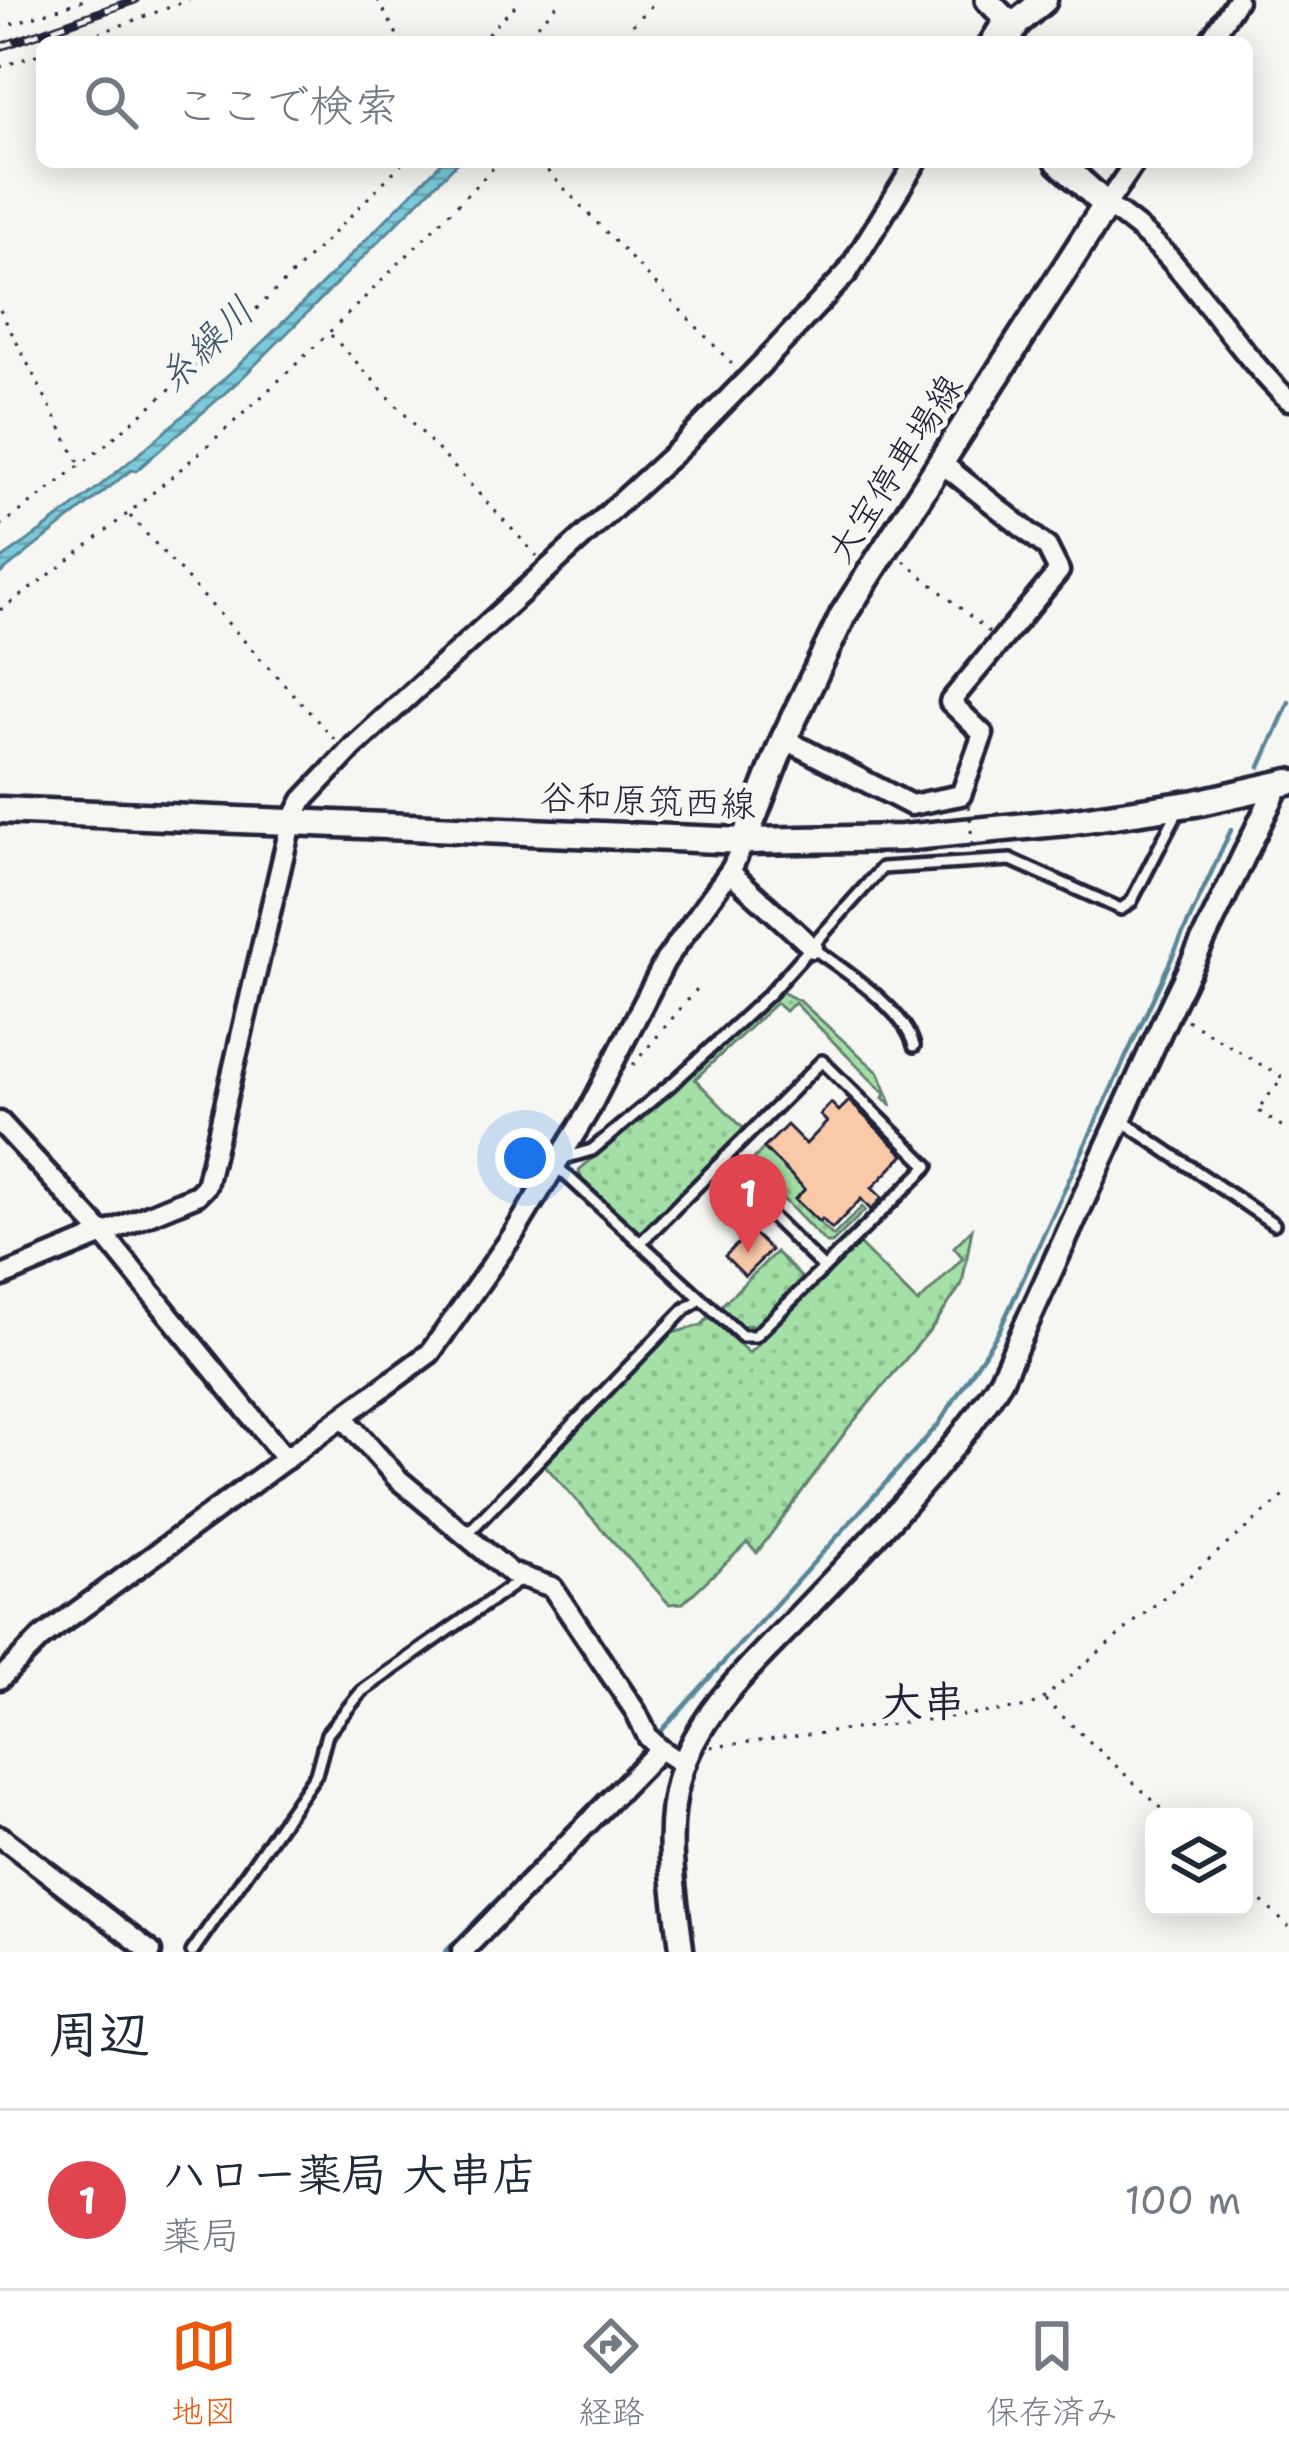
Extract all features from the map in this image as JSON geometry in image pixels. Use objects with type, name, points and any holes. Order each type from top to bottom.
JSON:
[{"type":"main road","points":[[1010,28],[1045,0]]},
{"type":"main road","points":[[1066,168],[1106,205]]},
{"type":"main road","name":"大宝停車場線","points":[[744,841],[784,739],[843,615],[1106,205]]},
{"type":"main road","name":"谷和原筑西線","points":[[0,810],[744,841],[902,838],[1066,822],[1284,784]]},
{"type":"street","points":[[987,0],[1010,28]]},
{"type":"street","points":[[1213,36],[1237,0]]},
{"type":"street","points":[[0,1277],[105,1236],[197,1195],[206,1186],[291,823],[303,800],[747,380],[847,272],[912,168]]},
{"type":"street","points":[[1131,168],[1106,205],[1146,232],[1247,357],[1289,400]]},
{"type":"street","points":[[784,739],[911,805],[962,795],[983,734],[950,702],[1059,571],[1047,547],[939,461]]},
{"type":"street","points":[[682,1952],[671,1867],[674,1798],[686,1756],[727,1693],[972,1426],[1010,1363],[1171,1009],[1284,784],[1289,761]]},
{"type":"street","points":[[0,1679],[41,1638],[430,1353],[513,1235],[589,1110],[665,961],[730,872],[744,841]]},
{"type":"street","points":[[730,872],[813,948]]},
{"type":"street","points":[[0,1122],[105,1236],[286,1459]]},
{"type":"street","points":[[344,1418],[398,1479],[511,1573],[552,1587],[654,1744],[686,1756]]},
{"type":"street","points":[[462,1952],[654,1744]]},
{"type":"street","points":[[0,1836],[151,1952]]},
{"type":"lane","points":[[640,1243],[822,1060],[928,1166],[755,1336],[742,1336],[640,1243],[555,1162],[592,1150],[691,1067],[813,948],[882,868],[1011,860],[1121,909],[1131,902],[1180,805]]},
{"type":"lane","points":[[813,948],[867,989],[911,1036],[914,1046]]},
{"type":"lane","points":[[1121,1120],[1274,1224]]},
{"type":"lane","points":[[719,1165],[824,1268]]},
{"type":"lane","points":[[466,1535],[701,1299]]},
{"type":"lane","points":[[192,1952],[316,1774],[327,1734],[362,1691],[525,1577]]},
{"type":"path","points":[[0,28],[84,0]]},
{"type":"path","points":[[92,36],[189,0]]},
{"type":"path","points":[[378,0],[397,36]]},
{"type":"path","points":[[485,36],[520,0]]},
{"type":"path","points":[[526,36],[562,0]]},
{"type":"path","points":[[622,36],[657,0]]},
{"type":"path","points":[[0,67],[36,55]]},
{"type":"path","points":[[0,526],[80,465],[242,324],[397,168]]},
{"type":"path","points":[[0,610],[219,439],[493,168]]},
{"type":"path","points":[[545,168],[747,380]]},
{"type":"path","points":[[0,310],[80,465]]},
{"type":"path","points":[[330,333],[547,570]]},
{"type":"path","points":[[128,514],[347,754]]},
{"type":"path","points":[[886,546],[999,641]]},
{"type":"path","points":[[969,806],[974,864]]},
{"type":"path","points":[[625,1074],[697,989]]},
{"type":"path","points":[[1171,1009],[1283,1078],[1257,1110],[1289,1131]]},
{"type":"path","points":[[686,1756],[1029,1707],[1289,1492]]},
{"type":"path","points":[[1043,1699],[1161,1808]]},
{"type":"path","points":[[1253,1893],[1289,1927]]},
{"type":"green space","points":[[782,992],[801,1002],[879,1073],[892,1106],[795,1003],[785,1011],[776,1003],[695,1079],[744,1129],[639,1233],[583,1184],[579,1170]]},
{"type":"green space","points":[[764,1148],[805,1189],[796,1199],[833,1236],[862,1207],[865,1210],[832,1243],[826,1243],[753,1168],[752,1161]]},
{"type":"green space","points":[[972,1229],[962,1284],[934,1325],[849,1427],[757,1553],[747,1543],[683,1603],[669,1604],[543,1463],[665,1335],[702,1325],[709,1317],[749,1353],[859,1244],[918,1303],[963,1258],[954,1247]]},
{"type":"green space","points":[[776,1252],[803,1279],[757,1325],[740,1326],[720,1307]]},
{"type":"water","points":[[436,168],[452,168],[241,379],[136,471],[131,470],[0,574],[0,560],[119,471],[285,321]]},
{"type":"building","points":[[849,1101],[904,1155],[872,1188],[882,1198],[871,1210],[861,1199],[832,1229],[795,1199],[805,1189],[764,1148],[787,1125],[806,1144],[827,1122],[820,1115],[831,1103],[839,1111]]},
{"type":"building","points":[[751,1231],[771,1250],[745,1276],[725,1256]]},
{"type":"waterway","points":[[1260,767],[1289,702]]},
{"type":"waterway","points":[[655,1738],[938,1425],[999,1331],[1231,830]]},
{"type":"waterway","points":[[445,1952],[648,1746]]},
{"type":"railway","points":[[0,47],[135,0]]},
{"type":"place","name":"ハロー薬局 大串店","points":[[748,1253]]},
{"type":"district","name":"大串","points":[[923,1701]]},
{"type":"water label","name":"糸繰川","points":[[205,344]]}]
